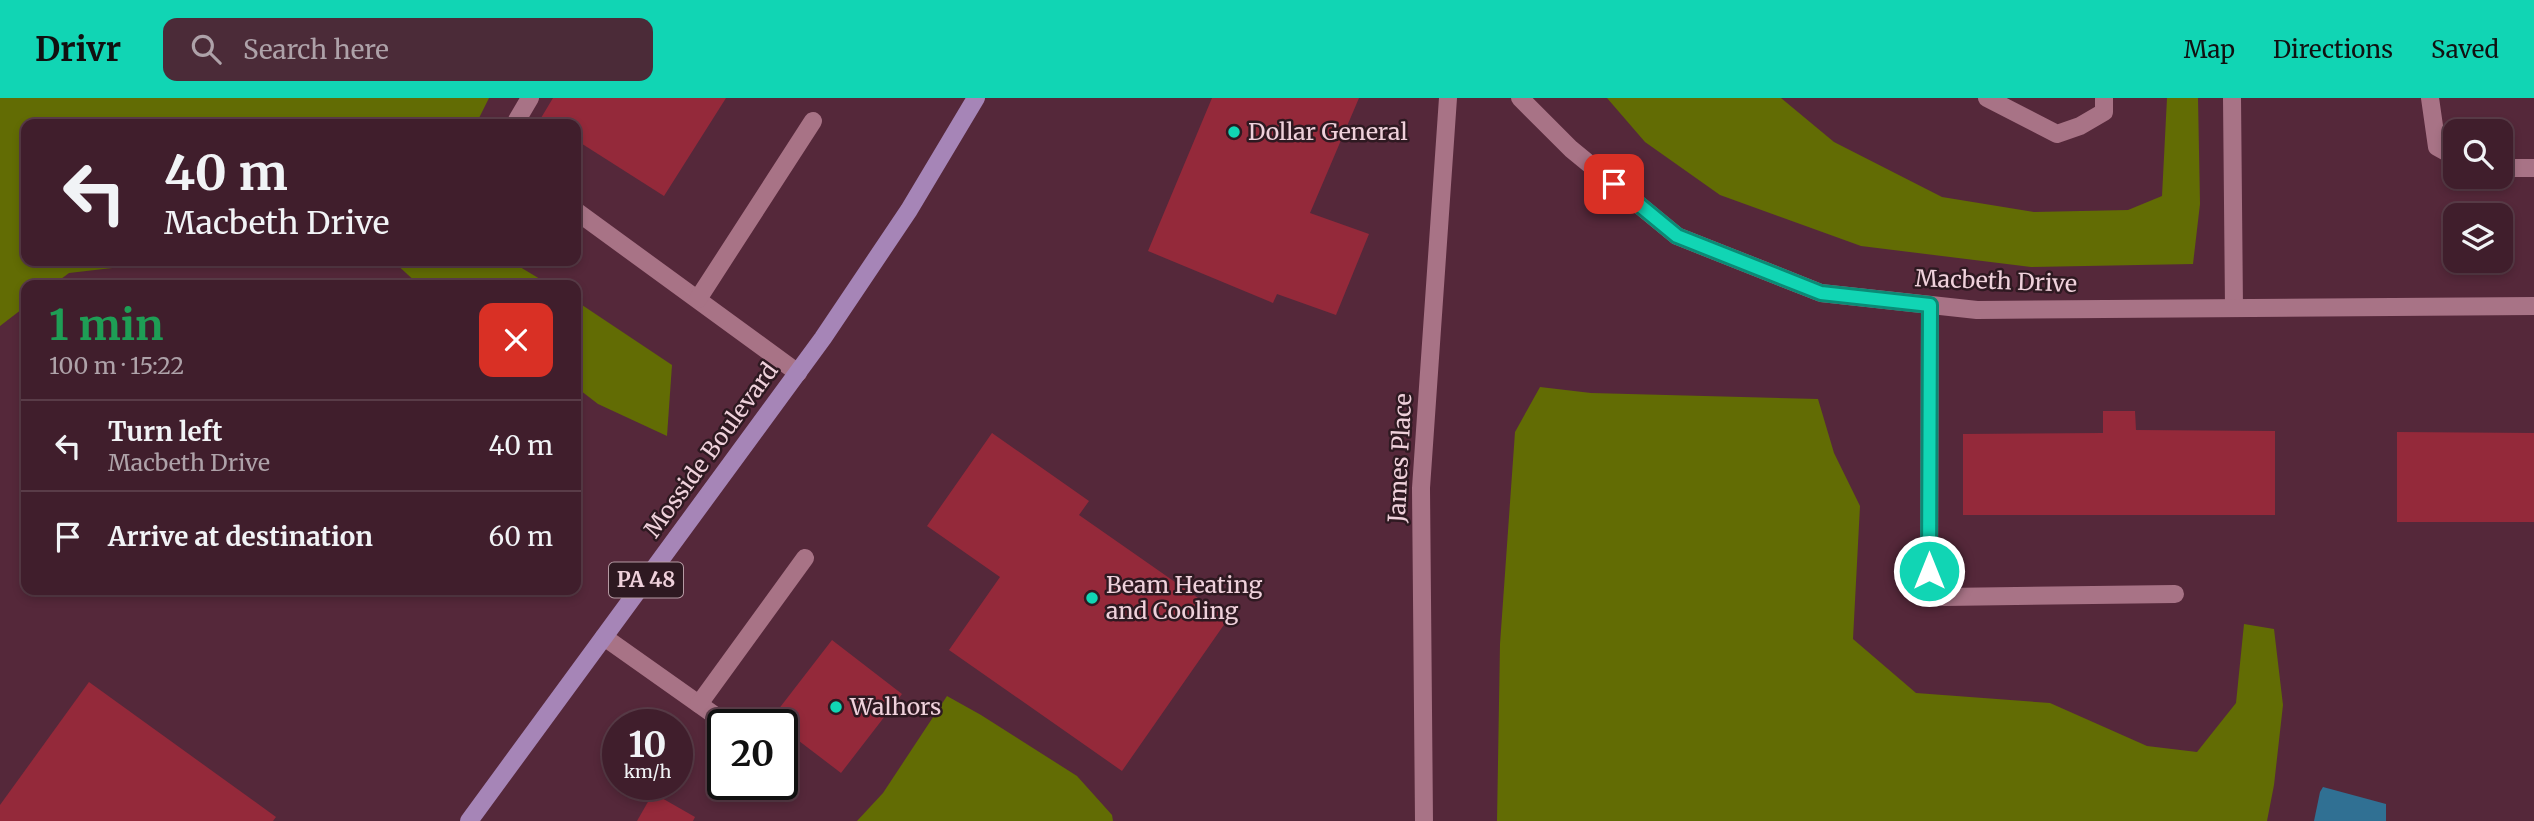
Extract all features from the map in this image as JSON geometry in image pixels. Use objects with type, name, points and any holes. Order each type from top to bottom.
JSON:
[{"type":"main road","name":"Mosside Boulevard","points":[[474,819],[797,373],[909,210],[976,98]]},
{"type":"street","points":[[518,119],[530,98]]},
{"type":"street","name":"James Place","points":[[1424,821],[1421,488],[1448,98]]},
{"type":"street","name":"Macbeth Drive","points":[[1520,98],[1571,149],[1677,236],[1821,293],[1978,310],[2534,306]]},
{"type":"street","points":[[1986,98],[2057,134],[2080,126],[2104,112],[2104,98]]},
{"type":"street","points":[[2232,98],[2235,308]]},
{"type":"street","points":[[2430,98],[2437,147],[2443,150]]},
{"type":"street","points":[[698,299],[813,121]]},
{"type":"street","points":[[2513,168],[2534,168]]},
{"type":"street","points":[[581,215],[797,373]]},
{"type":"street","points":[[1930,305],[1929,571],[1944,597],[2175,594]]},
{"type":"street","points":[[699,704],[805,558]]},
{"type":"street","points":[[604,637],[707,710]]},
{"type":"green space","points":[[0,98],[489,98],[478,119],[21,119],[21,266],[130,266],[69,273],[60,280],[21,280],[21,310],[0,326]]},
{"type":"green space","points":[[1607,98],[1781,98],[1834,142],[1942,197],[2034,212],[2128,210],[2162,196],[2167,98],[2198,98],[2200,204],[2193,264],[2031,267],[1861,246],[1720,195],[1645,142]]},
{"type":"green space","points":[[398,266],[518,266],[542,280],[414,280]]},
{"type":"green space","points":[[581,304],[672,365],[667,436],[598,404],[581,391]]},
{"type":"green space","points":[[1540,387],[1591,393],[1818,399],[1834,453],[1860,506],[1853,639],[1916,693],[2050,703],[2147,746],[2197,752],[2236,703],[2244,624],[2274,629],[2283,705],[2267,821],[1497,821],[1500,644],[1515,432]]},
{"type":"green space","points":[[947,696],[1077,776],[1112,815],[1113,821],[857,821],[883,793]]},
{"type":"water","points":[[2323,787],[2386,804],[2386,821],[2314,821]]},
{"type":"building","points":[[553,98],[726,98],[664,196],[581,143],[581,119],[541,118]]},
{"type":"building","points":[[1212,98],[1359,98],[1310,213],[1369,234],[1336,315],[1277,294],[1273,303],[1148,251]]},
{"type":"building","points":[[2103,411],[2135,411],[2136,430],[2275,431],[2275,515],[1963,515],[1963,434],[2103,433]]},
{"type":"building","points":[[2397,432],[2534,433],[2534,522],[2397,522]]},
{"type":"building","name":"Beam Heating and Cooling","points":[[992,433],[1089,501],[1079,515],[1228,619],[1122,771],[949,650],[1000,577],[927,526]]},
{"type":"building","name":"Walhors","points":[[832,640],[902,694],[841,773],[798,740],[798,709],[779,709]]},
{"type":"building","points":[[89,682],[276,817],[273,821],[0,821],[0,805]]},
{"type":"building","points":[[649,800],[665,800],[695,817],[693,821],[637,821]]},
{"type":"place","name":"Dollar General","points":[[1234,132]]},
{"type":"place","name":"Beam Heating and Cooling","points":[[1092,598]]},
{"type":"place","name":"Walhors","points":[[836,707]]},
{"type":"route","points":[[1614,184],[1677,236],[1821,293],[1930,305],[1929,571]]}]
